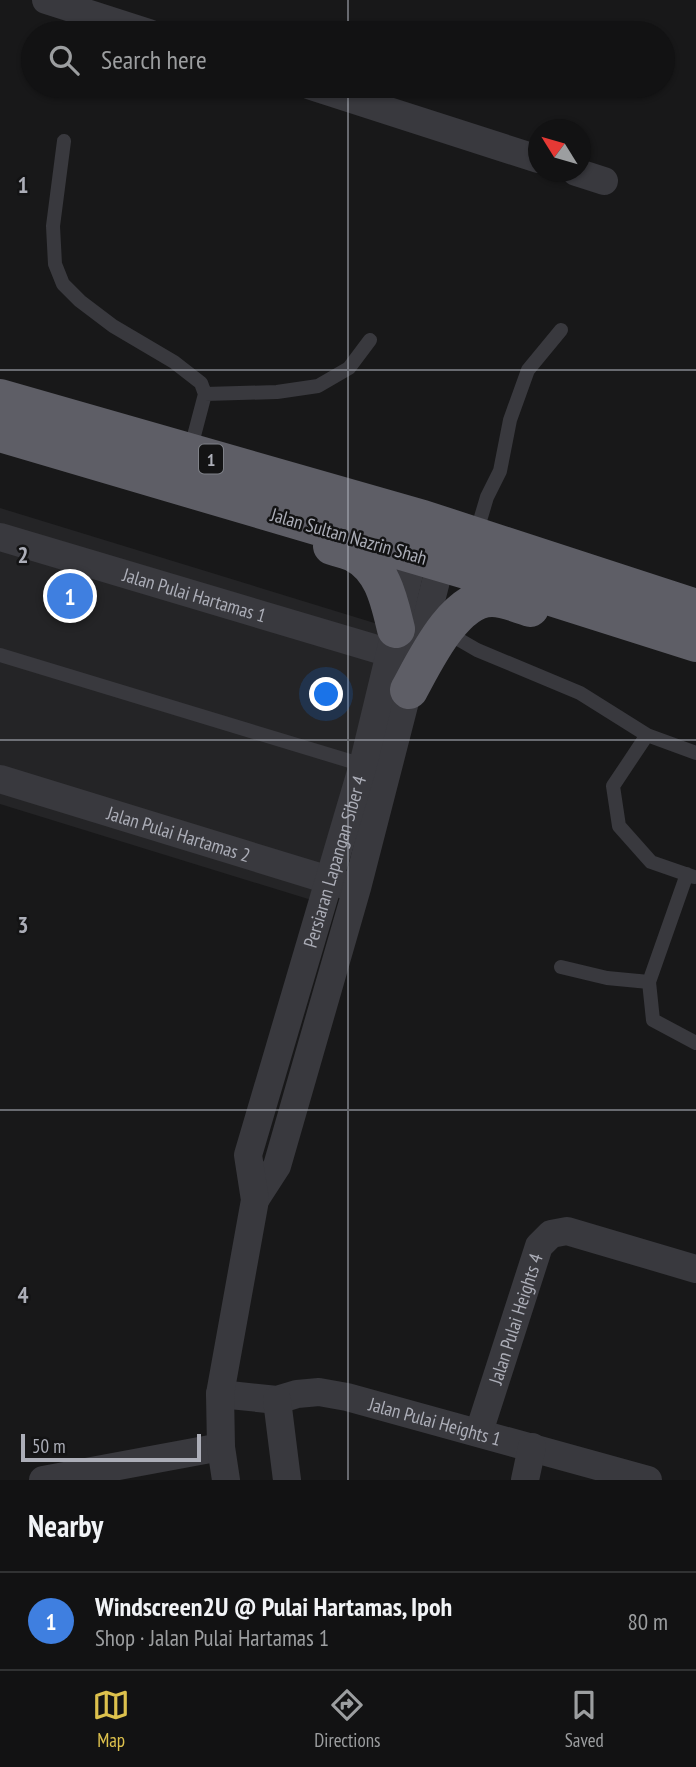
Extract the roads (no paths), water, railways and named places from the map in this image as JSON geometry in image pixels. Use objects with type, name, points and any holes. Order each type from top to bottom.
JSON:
[{"type":"highway","name":"Jalan Sultan Nazrin Shah","points":[[0,398],[190,453],[440,540],[696,643]]},
{"type":"highway","name":"Jalan Sultan Nazrin Shah","points":[[0,433],[131,472],[440,540],[696,608]]},
{"type":"highway","points":[[131,472],[157,493],[354,553],[372,567],[387,592],[393,641]]},
{"type":"highway","points":[[409,690],[444,631],[471,604],[492,598],[696,659]]},
{"type":"street","points":[[46,0],[112,21]]},
{"type":"street","points":[[348,98],[528,156]]},
{"type":"street","points":[[591,177],[604,181]]},
{"type":"street","name":"Jalan Pulai Hartamas 1","points":[[0,537],[393,641]]},
{"type":"street","name":"Persiaran Lapangan Siber 4","points":[[226,1480],[221,1447],[220,1394],[255,1200],[248,1155],[363,765],[393,641],[440,540]]},
{"type":"street","name":"Persiaran Lapangan Siber 4","points":[[255,1200],[277,1166],[357,888],[409,690],[440,540]]},
{"type":"street","name":"Jalan Pulai Hartamas 2","points":[[0,779],[357,888]]},
{"type":"street","name":"Jalan Pulai Heights 4","points":[[479,1432],[539,1246],[551,1234],[567,1231],[696,1269]]},
{"type":"street","name":"Jalan Pulai Heights 1","points":[[220,1394],[277,1400],[297,1394],[319,1392],[347,1397],[648,1480]]},
{"type":"street","points":[[277,1400],[287,1480]]},
{"type":"street","points":[[43,1480],[164,1469],[221,1447]]},
{"type":"street","points":[[525,1480],[532,1447]]},
{"type":"lane","points":[[64,141],[53,226],[55,264],[63,284],[113,326],[174,362],[201,383],[205,394],[190,453]]},
{"type":"lane","points":[[440,540],[487,497],[500,471],[510,419],[528,370],[561,330]]},
{"type":"lane","points":[[205,394],[277,392],[318,386],[349,368],[370,340]]},
{"type":"lane","points":[[444,631],[477,650],[580,692],[647,735],[696,753]]},
{"type":"lane","points":[[0,655],[363,765]]},
{"type":"lane","points":[[647,735],[613,786],[619,826],[651,862],[691,876],[649,982],[653,1020],[696,1043]]},
{"type":"lane","points":[[561,967],[607,978],[649,982]]},
{"type":"place","name":"Windscreen2U @ Pulai Hartamas, Ipoh","points":[[70,596]]}]
